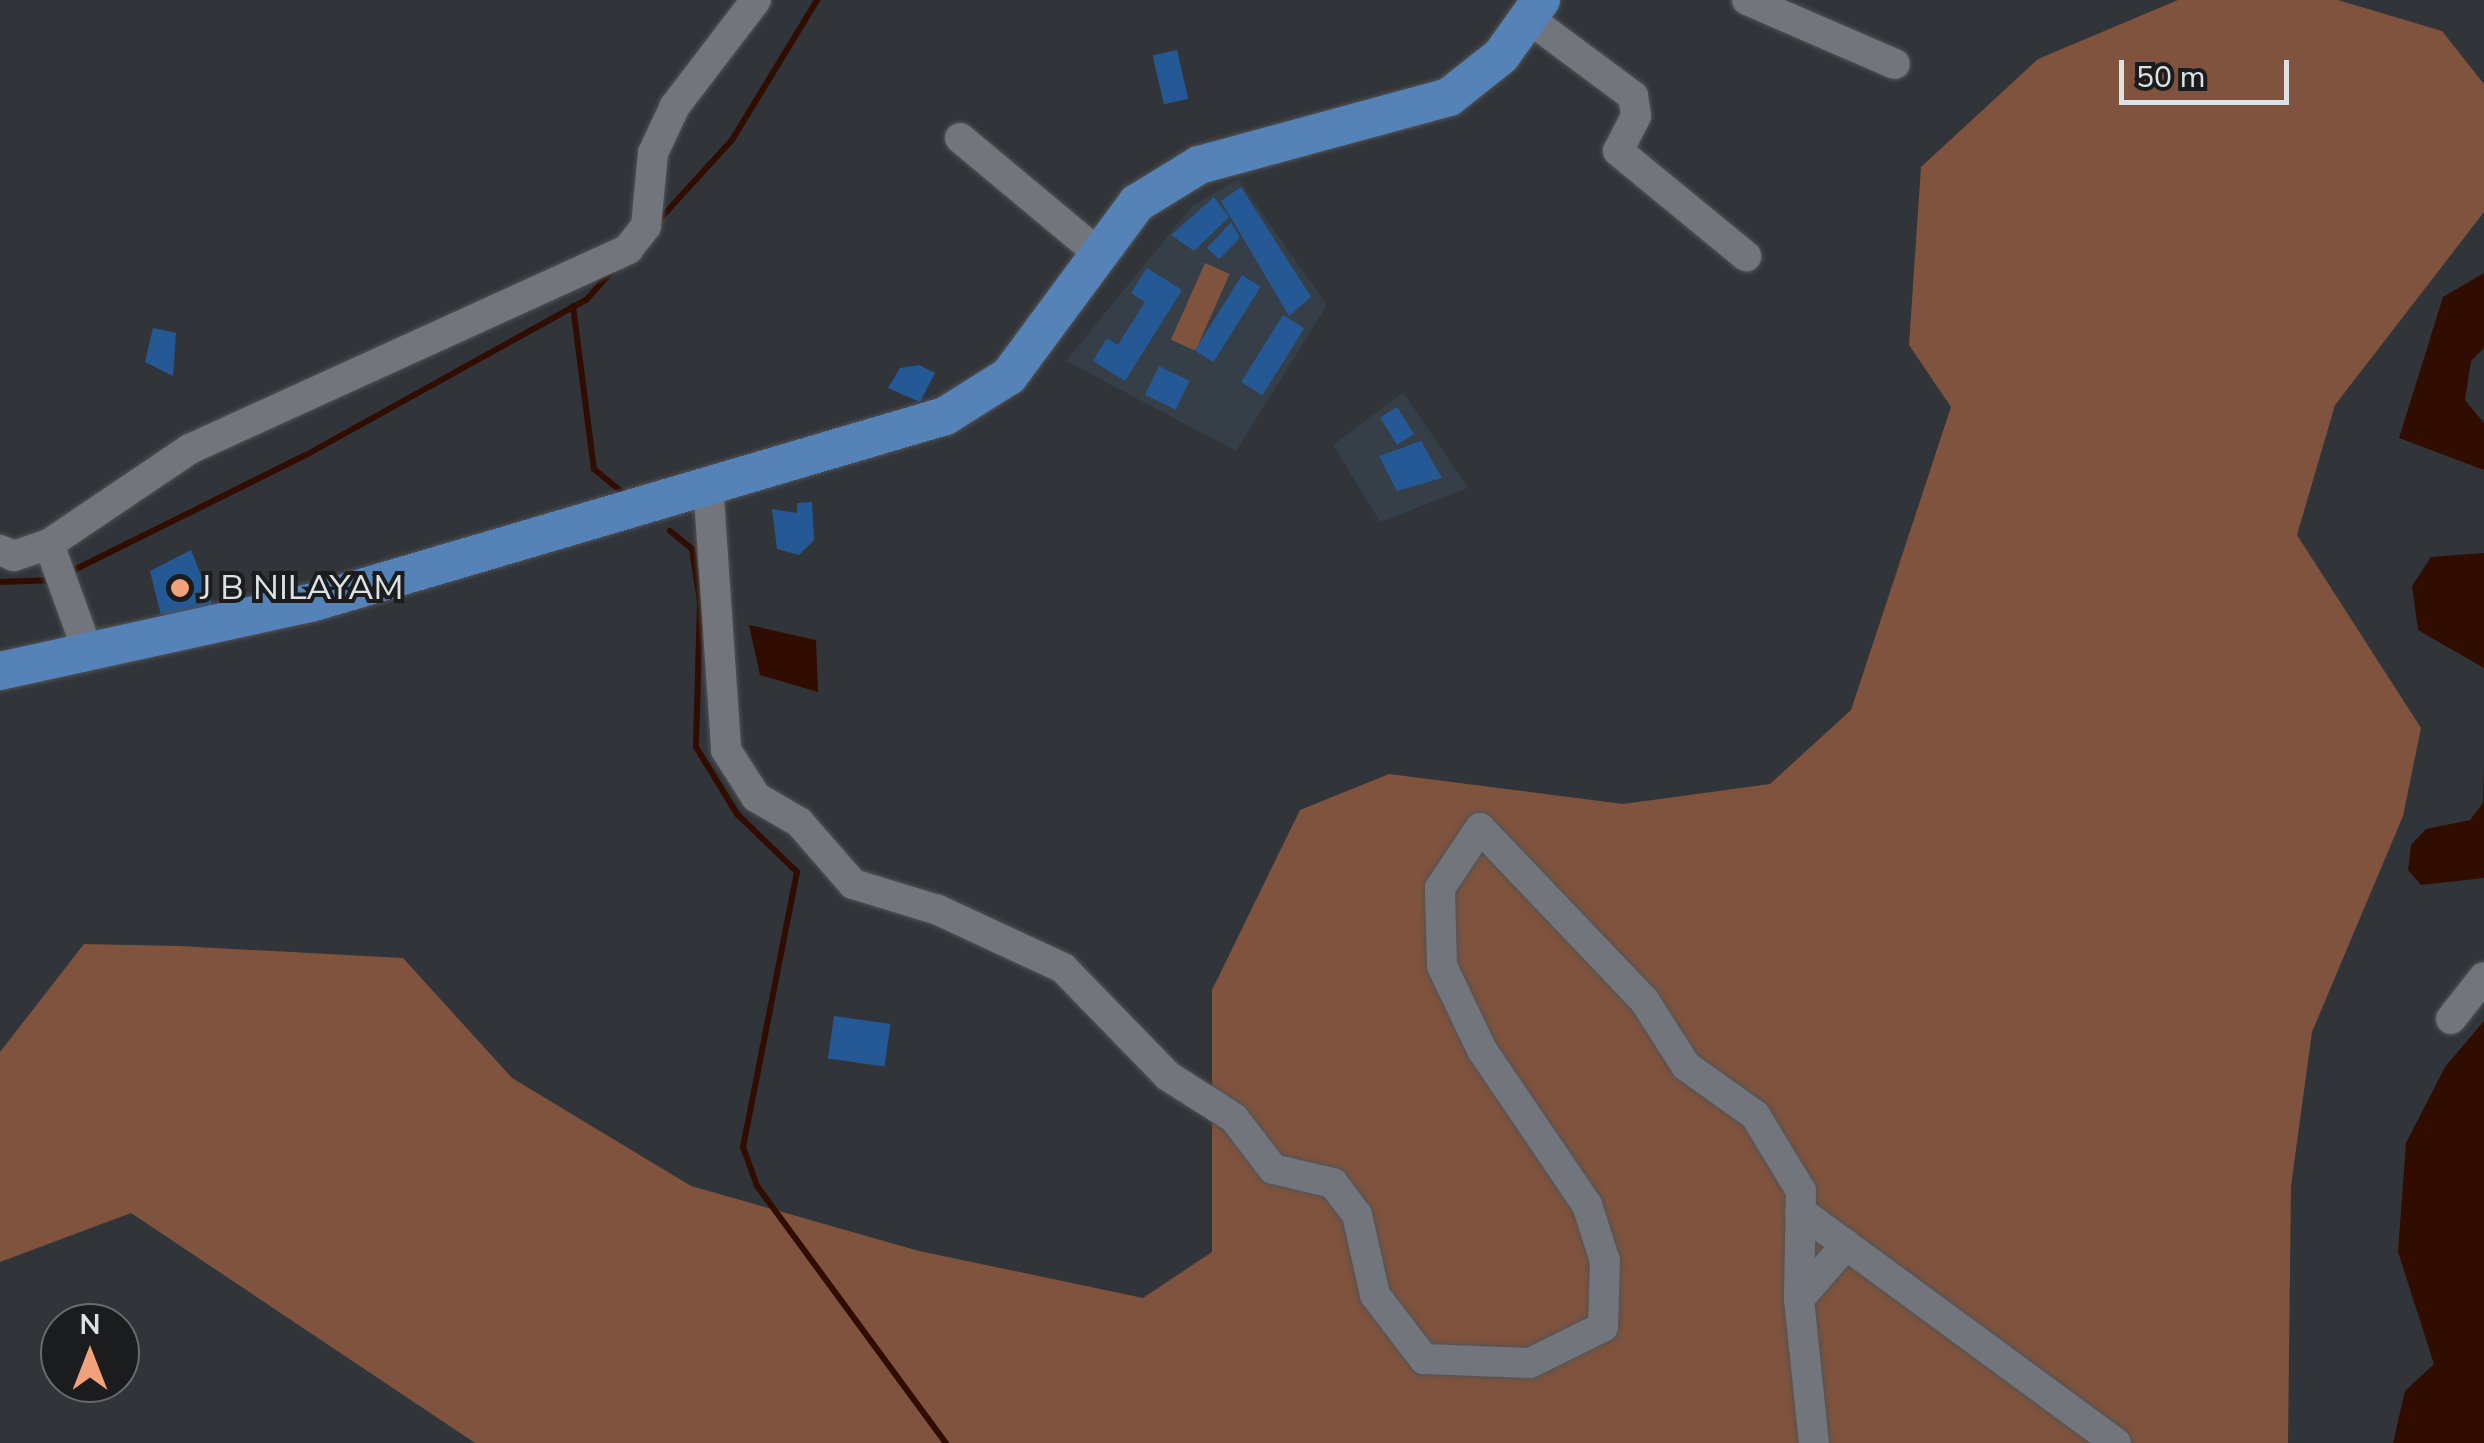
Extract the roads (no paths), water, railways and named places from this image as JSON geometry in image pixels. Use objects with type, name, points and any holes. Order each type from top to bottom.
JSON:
[{"type":"main road","points":[[0,671],[314,602],[984,398],[1137,203],[1198,165],[1449,97],[1501,56],[1534,9]]},
{"type":"street","points":[[0,550],[14,556],[52,554],[190,449],[628,249],[646,226],[653,152],[675,106],[756,0]]},
{"type":"street","points":[[1747,0],[1895,64]]},
{"type":"street","points":[[1534,9],[1633,96],[1636,116],[1618,152],[1746,256]]},
{"type":"street","points":[[960,138],[1099,254]]},
{"type":"street","points":[[708,482],[726,750],[756,798],[798,822],[853,884],[938,910],[1063,968],[1168,1076],[1234,1118],[1272,1169],[1333,1182],[1357,1215],[1375,1295],[1424,1359],[1530,1363],[1604,1327],[1605,1261],[1587,1205],[1482,1050],[1442,966],[1440,888],[1480,828],[1644,1000],[1686,1066],[1754,1115],[1801,1190],[1799,1299],[1814,1443]]},
{"type":"street","points":[[52,554],[88,652]]},
{"type":"street","points":[[2452,1020],[2484,977]]},
{"type":"street","points":[[1800,1210],[2116,1443]]},
{"type":"street","points":[[1799,1299],[1846,1245]]},
{"type":"waterway","points":[[658,221],[732,140],[817,0]]},
{"type":"waterway","points":[[70,572],[306,455],[587,299],[612,271]]},
{"type":"waterway","points":[[573,306],[594,469],[628,497]]},
{"type":"waterway","points":[[670,531],[692,549],[700,602],[696,747],[737,814],[797,872],[743,1147],[757,1186],[946,1443]]},
{"type":"waterway","points":[[0,582],[55,580]]},
{"type":"place","name":"J B NILAYAM","points":[[180,588]]}]
